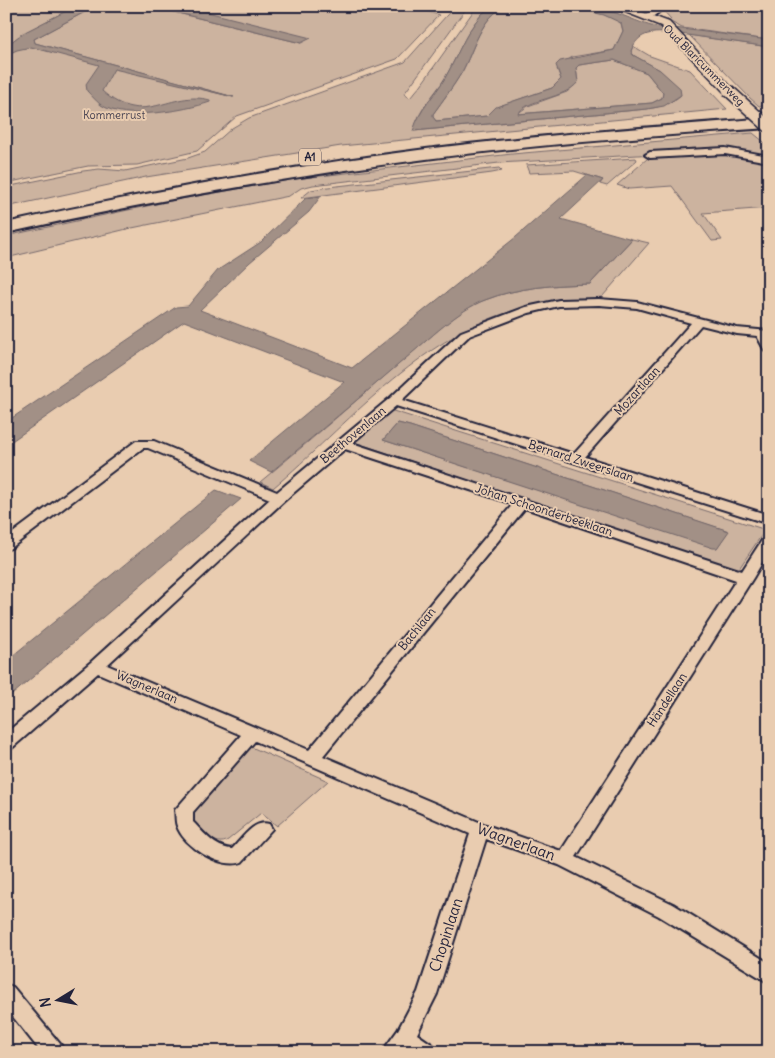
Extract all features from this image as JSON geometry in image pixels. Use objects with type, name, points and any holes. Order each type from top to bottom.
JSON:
[{"type":"highway","name":"A1","points":[[6,214],[148,184],[299,158],[497,135],[769,112]]},
{"type":"highway","name":"A1","points":[[6,228],[106,206],[222,184],[372,161],[504,146],[769,123]]},
{"type":"main road","points":[[615,6],[648,16]]},
{"type":"main road","name":"Oud Blaricummerweg","points":[[648,16],[665,24],[677,35],[728,90],[769,127]]},
{"type":"street","name":"Oud Blaricummerweg","points":[[648,16],[655,12],[655,6]]},
{"type":"street","points":[[650,155],[719,152],[753,155],[769,159]]},
{"type":"street","name":"Beethovenlaan","points":[[6,743],[96,666],[279,498],[394,401],[465,334],[526,310],[559,303],[599,302],[637,305],[698,322],[765,334]]},
{"type":"street","name":"Mozartlaan","points":[[576,459],[698,322]]},
{"type":"street","points":[[765,334],[769,349]]},
{"type":"street","name":"Bernard Zweerslaan","points":[[394,401],[769,520]]},
{"type":"street","points":[[6,545],[140,444],[150,444],[279,498]]},
{"type":"street","name":"Johan Schoonderbeeklaan","points":[[342,444],[522,502],[746,578]]},
{"type":"street","name":"Bachlaan","points":[[313,757],[522,502]]},
{"type":"street","name":"Händellaan","points":[[565,860],[769,540]]},
{"type":"street","name":"Wagnerlaan","points":[[96,666],[313,757],[480,830],[565,860],[666,910],[769,974]]},
{"type":"street","points":[[253,732],[184,810],[185,825],[212,853],[226,858],[236,857],[263,829]]},
{"type":"street","name":"Chopinlaan","points":[[426,1052],[399,1044],[427,994],[480,830]]},
{"type":"street","points":[[6,993],[54,1052]]},
{"type":"green space","points":[[6,6],[76,6],[24,33],[6,46]]},
{"type":"green space","name":"Kommerrust","points":[[96,6],[149,6],[301,43],[183,6],[408,6],[439,15],[397,59],[237,116],[197,151],[137,165],[88,166],[6,183],[6,55],[25,45],[233,97],[35,43],[34,39]]},
{"type":"green space","points":[[455,6],[468,6],[404,94],[410,98],[477,6],[491,6],[470,30],[445,78],[419,116],[414,131],[647,109],[665,105],[681,95],[660,70],[633,55],[631,51],[633,46],[650,56],[690,70],[727,109],[341,146],[146,177],[6,207],[6,187],[83,171],[99,169],[125,171],[188,158],[205,152],[232,128],[249,118],[405,62]]},
{"type":"green space","points":[[507,6],[551,6],[594,11],[621,23],[623,31],[614,50],[572,57],[557,69],[561,79],[552,88],[497,107],[487,116],[436,121],[433,114],[462,72],[484,25],[498,11]]},
{"type":"green space","points":[[659,6],[769,6],[769,40],[682,28],[667,20],[671,19]]},
{"type":"green space","points":[[689,35],[769,47],[769,105],[759,106]]},
{"type":"green space","points":[[614,60],[647,73],[663,93],[662,98],[652,103],[517,114],[528,106],[567,92],[578,82],[576,68],[579,65]]},
{"type":"green space","points":[[753,133],[769,146],[769,157],[734,151],[707,151],[499,163],[313,185],[301,188],[289,196],[127,229],[6,258],[6,236],[175,200],[294,179],[512,154]]},
{"type":"green space","points":[[729,155],[769,162],[769,208],[703,213],[722,240],[712,241],[672,186],[629,189],[617,185],[648,158]]},
{"type":"green space","points":[[636,158],[637,160],[607,186],[600,184],[603,180],[574,171],[529,173],[526,165]]},
{"type":"green space","points":[[499,168],[502,171],[301,198],[311,190],[328,187]]},
{"type":"green space","points":[[632,239],[649,243],[602,297],[548,303],[516,310],[481,323],[448,340],[416,361],[386,386],[273,488],[260,482],[435,333],[465,310],[485,300],[523,289],[590,284]]},
{"type":"green space","points":[[387,409],[763,529],[763,533],[738,570],[354,442],[353,438]],"holes":[[[398,423],[728,531],[717,548],[383,440]]]},
{"type":"green space","points":[[249,746],[328,781],[277,826],[261,813],[228,840],[219,842],[205,834],[193,823],[191,816]]},
{"type":"shaded area","points":[[76,6],[96,6],[34,39],[35,43],[234,97],[114,69],[102,91],[117,102],[131,107],[157,106],[182,99],[210,100],[210,102],[185,109],[155,113],[124,113],[101,105],[87,91],[86,84],[99,65],[31,47],[6,55],[6,46],[23,33]]},
{"type":"shaded area","points":[[149,6],[183,6],[311,38],[301,43]]},
{"type":"shaded area","points":[[491,6],[507,6],[498,11],[484,25],[462,72],[433,114],[436,121],[487,116],[496,107],[552,88],[561,79],[556,65],[560,61],[614,50],[623,31],[621,23],[604,15],[566,6],[604,10],[661,28],[668,29],[666,27],[769,40],[769,47],[667,32],[645,35],[637,40],[634,45],[631,51],[633,55],[660,70],[680,88],[681,95],[664,106],[413,131],[423,109],[441,85],[470,30]],"holes":[[[614,60],[647,73],[663,93],[662,98],[652,103],[518,114],[529,105],[572,88],[578,82],[576,68],[579,65]]]},
{"type":"shaded area","points":[[587,175],[603,180],[561,219],[632,239],[590,284],[523,289],[485,300],[464,311],[443,326],[271,472],[249,461],[344,382],[184,321],[6,445],[6,422],[176,307],[188,306],[218,270],[261,242],[306,198],[321,196],[309,212],[249,263],[200,310],[352,368],[516,237]]},
{"type":"shaded area","points":[[398,423],[729,531],[717,548],[713,548],[383,440]]},
{"type":"shaded area","points":[[216,490],[241,499],[6,700],[6,661]]}]
